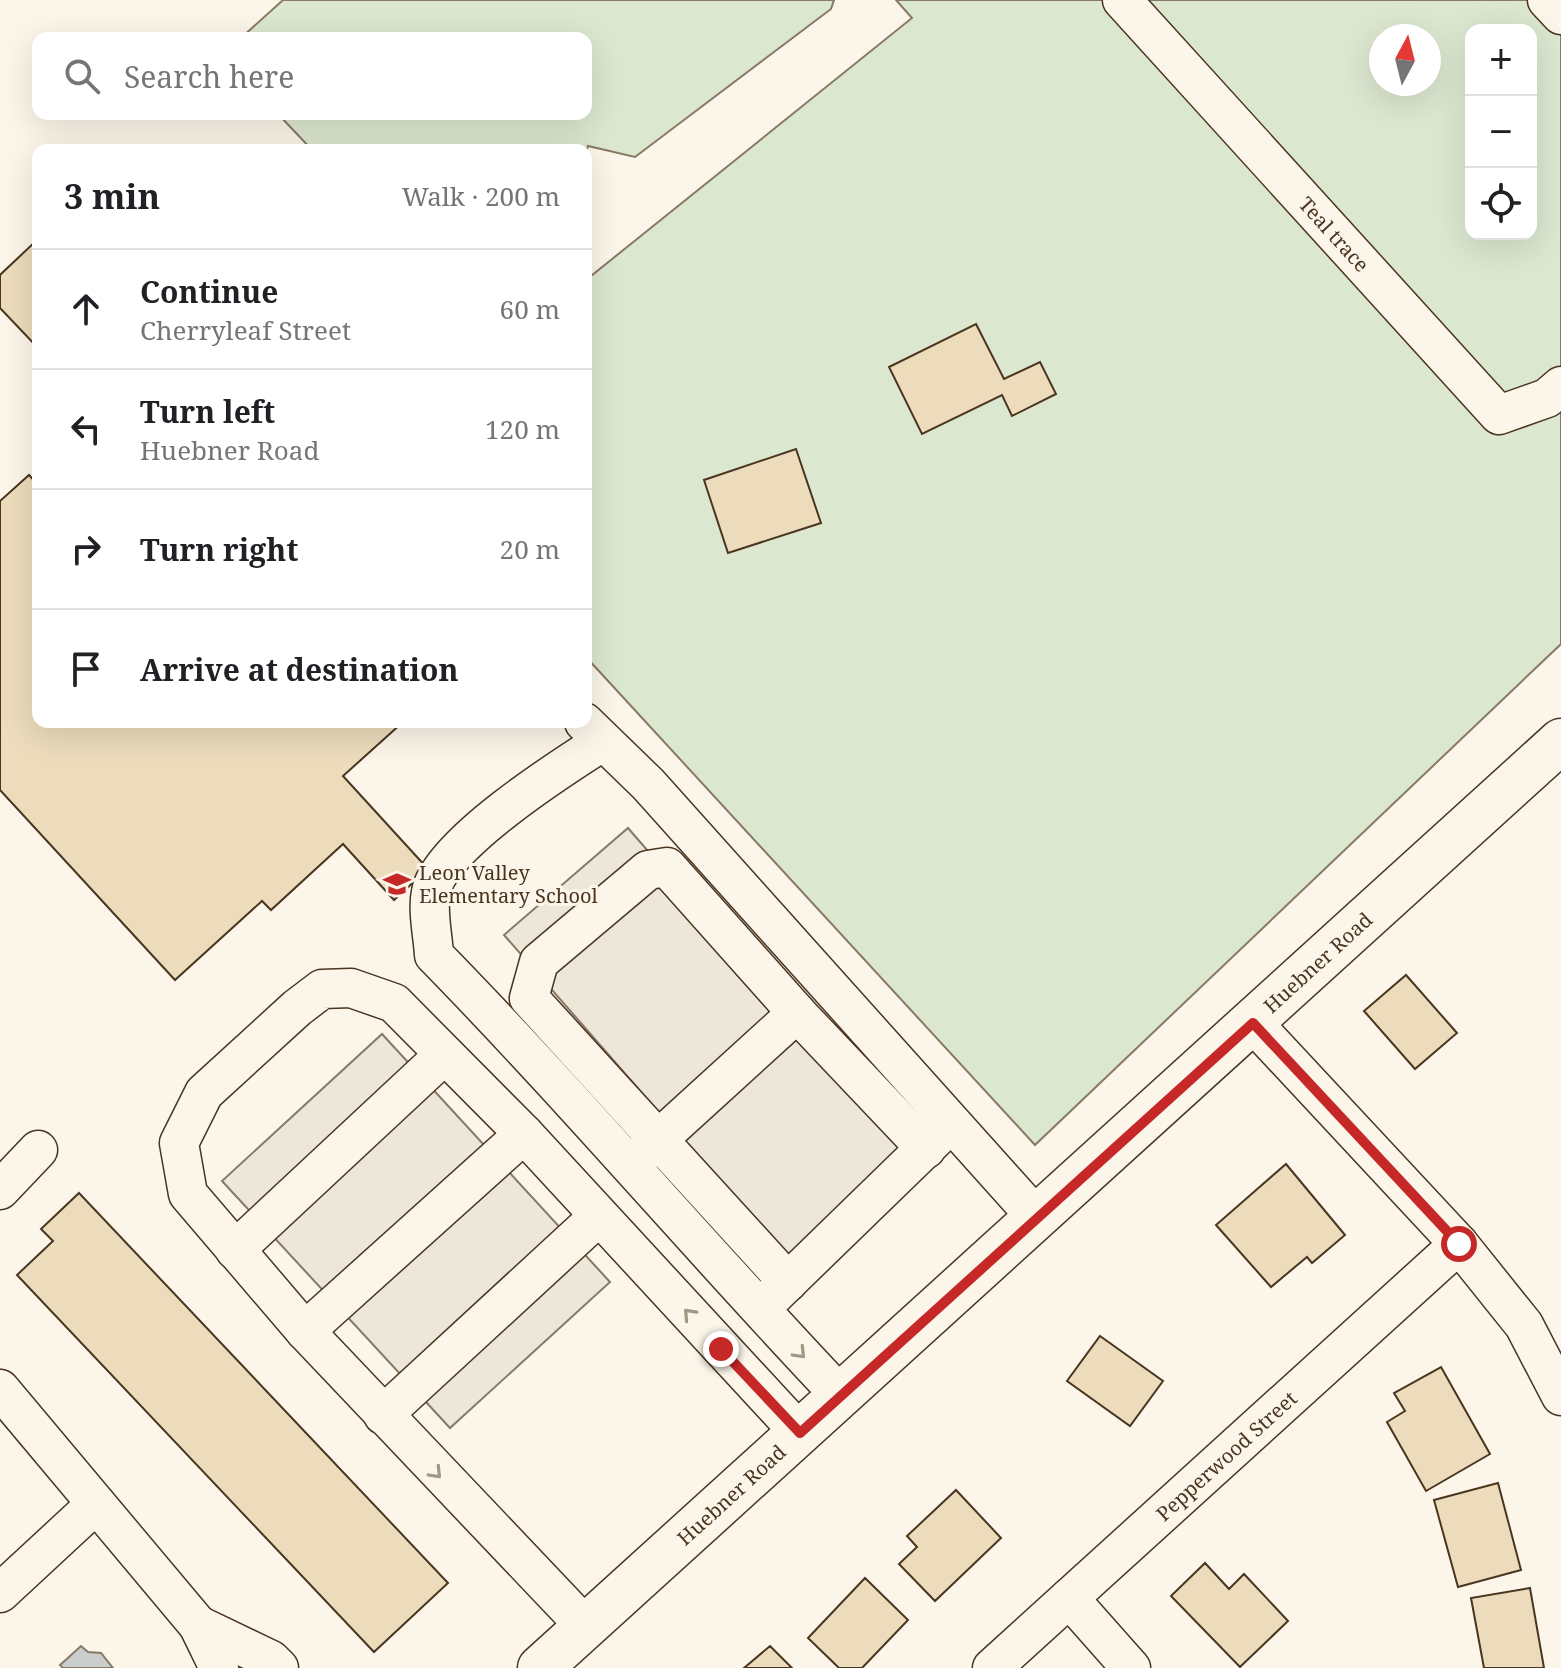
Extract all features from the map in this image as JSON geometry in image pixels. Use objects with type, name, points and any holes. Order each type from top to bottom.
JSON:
[{"type":"main road","name":"Huebner Road","points":[[540,1668],[1561,741]]},
{"type":"street","name":"Teal trace","points":[[1122,0],[1499,415],[1547,398],[1561,386]]},
{"type":"street","points":[[1547,0],[1561,15]]},
{"type":"street","points":[[841,1396],[759,1311],[518,1041],[434,955],[431,892],[448,858],[549,775],[593,732],[648,784],[1037,1218]]},
{"type":"street","points":[[788,1282],[529,998],[539,962],[648,870],[667,867],[797,1013],[926,1149]]},
{"type":"street","points":[[586,1627],[305,1331],[188,1194],[179,1143],[204,1093],[322,989],[351,988],[394,1003],[443,1056],[524,1134],[800,1433]]},
{"type":"street","points":[[629,1166],[797,1013]]},
{"type":"street","points":[[1253,1023],[1459,1244],[1524,1325],[1561,1396]]},
{"type":"street","points":[[235,1250],[443,1056]]},
{"type":"street","points":[[759,1311],[953,1122]]},
{"type":"street","points":[[305,1331],[524,1134]]},
{"type":"street","points":[[0,1190],[38,1150]]},
{"type":"street","points":[[383,1415],[599,1216]]},
{"type":"street","name":"Pepperwood Street","points":[[992,1668],[1459,1244]]},
{"type":"street","points":[[0,1389],[198,1625],[219,1668]]},
{"type":"street","points":[[0,1593],[96,1504]]},
{"type":"street","points":[[1069,1598],[1131,1668]]},
{"type":"street","points":[[198,1625],[271,1660],[279,1668]]},
{"type":"green space","points":[[283,0],[834,0],[831,9],[635,157],[592,147],[592,144],[306,144],[284,120],[592,120],[592,32],[248,32]]},
{"type":"green space","points":[[896,0],[1561,0],[1561,644],[1035,1145],[592,664],[592,275],[912,18]]},
{"type":"shaded area","points":[[628,828],[911,1154],[788,1260],[504,935]]},
{"type":"shaded area","points":[[382,1034],[610,1282],[450,1428],[222,1181]]},
{"type":"shaded area","points":[[81,1646],[88,1652],[101,1653],[113,1668],[63,1668],[60,1665]]},
{"type":"building","points":[[32,245],[32,342],[0,308],[0,275]]},
{"type":"building","points":[[976,324],[1004,379],[1040,362],[1056,394],[1012,416],[1002,395],[922,434],[889,367]]},
{"type":"building","points":[[796,449],[821,523],[728,553],[704,480]]},
{"type":"building","points":[[29,475],[32,478],[32,728],[396,728],[343,776],[428,869],[394,900],[343,844],[271,910],[262,901],[175,980],[0,790],[0,501]]},
{"type":"building","points":[[1406,975],[1457,1033],[1415,1069],[1364,1011]]},
{"type":"building","points":[[1286,1164],[1345,1235],[1312,1263],[1307,1257],[1271,1287],[1216,1225]]},
{"type":"building","points":[[79,1193],[448,1583],[374,1652],[17,1275],[53,1241],[41,1229]]},
{"type":"building","points":[[1100,1336],[1163,1381],[1130,1426],[1067,1381]]},
{"type":"building","points":[[1441,1367],[1490,1454],[1426,1491],[1387,1422],[1405,1411],[1394,1393]]},
{"type":"building","points":[[1498,1483],[1521,1570],[1458,1587],[1434,1500]]},
{"type":"building","points":[[956,1490],[1001,1538],[935,1601],[899,1564],[917,1547],[907,1536]]},
{"type":"building","points":[[1205,1563],[1229,1589],[1244,1574],[1288,1621],[1240,1667],[1171,1596]]},
{"type":"building","points":[[865,1578],[908,1620],[862,1668],[839,1668],[808,1638]]},
{"type":"building","points":[[1530,1588],[1544,1668],[1484,1668],[1471,1598]]},
{"type":"building","points":[[770,1646],[792,1668],[744,1668]]},
{"type":"place","name":"Leon Valley Elementary School","points":[[397,884]]},
{"type":"route","points":[[721,1349],[800,1433],[1253,1023],[1459,1244]]}]
